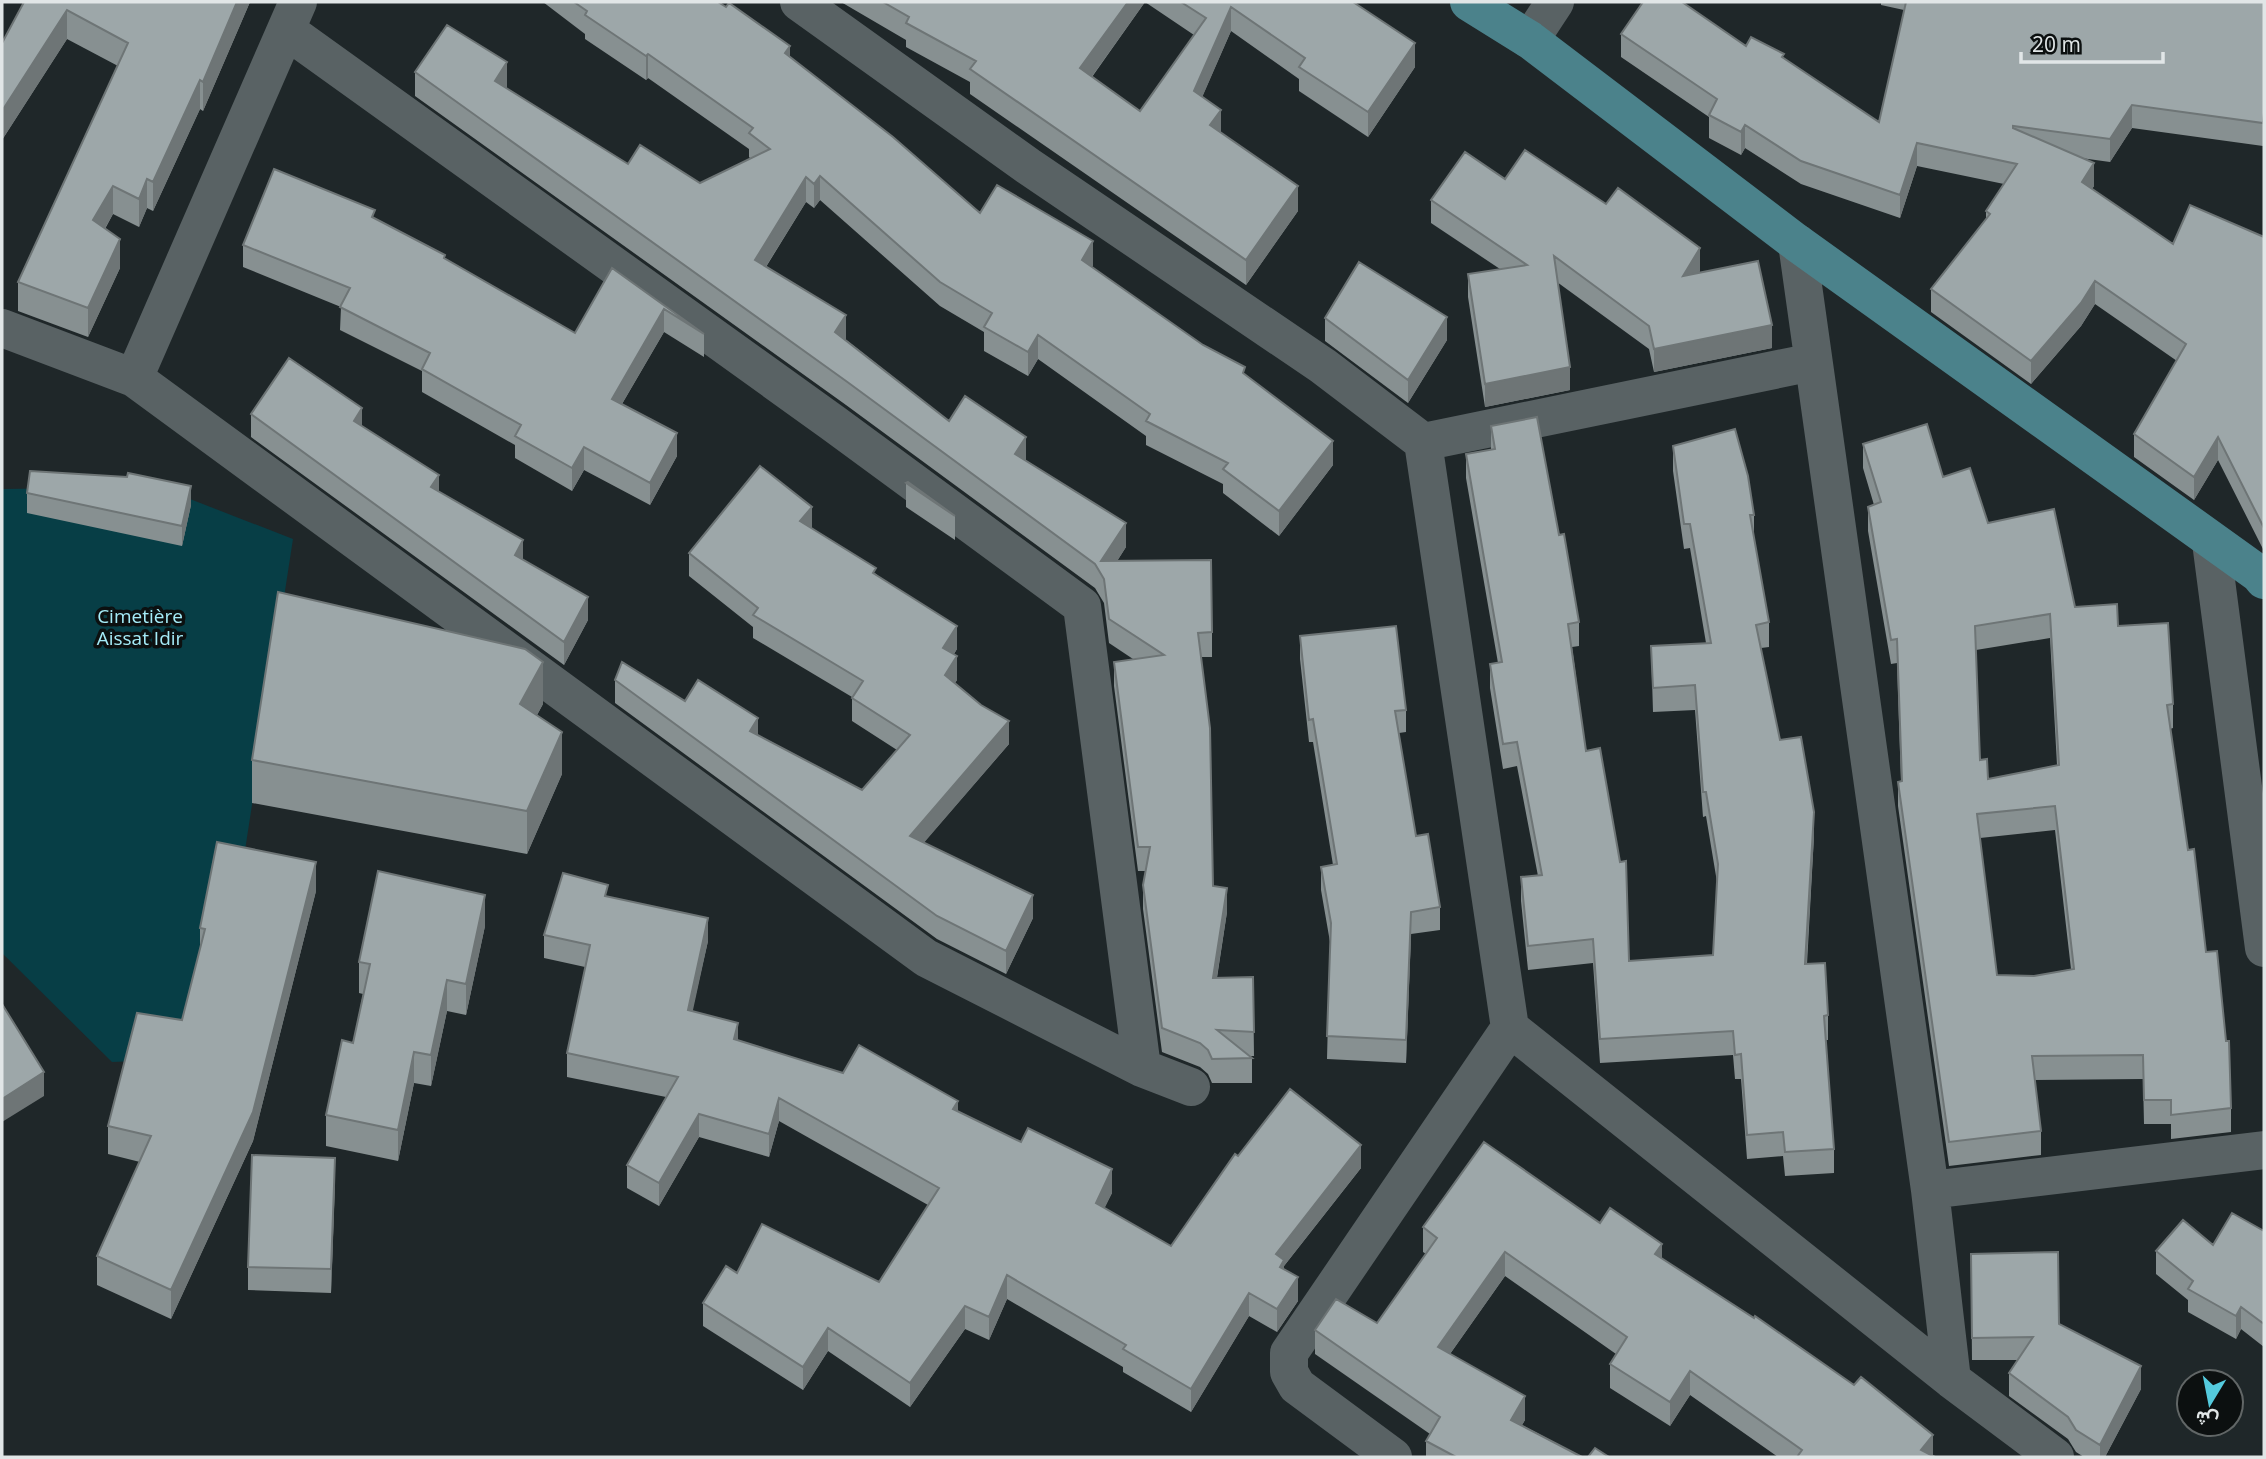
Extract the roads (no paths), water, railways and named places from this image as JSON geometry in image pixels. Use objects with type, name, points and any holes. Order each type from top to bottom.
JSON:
[{"type":"main road","points":[[1469,2],[1530,40],[1797,243],[2264,580]]},
{"type":"street","points":[[799,2],[1028,166],[1323,366],[1423,442],[1510,1028],[1289,1353],[1289,1372],[1297,1386],[1393,1457]]},
{"type":"street","points":[[1530,40],[1555,2]]},
{"type":"street","points":[[134,378],[292,16],[833,423],[1082,606],[1142,1068]]},
{"type":"street","points":[[1797,243],[1930,1190],[1952,1380]]},
{"type":"street","points":[[2,328],[134,378],[926,958],[1142,1068],[1191,1087]]},
{"type":"street","points":[[1423,442],[1813,362]]},
{"type":"street","points":[[2211,541],[2264,948]]},
{"type":"street","points":[[1510,1028],[1952,1380],[2055,1457]]},
{"type":"street","points":[[1930,1190],[2264,1150]]},
{"type":"park label","name":"Cimetière Aissat Idir","points":[[140,627]]}]
